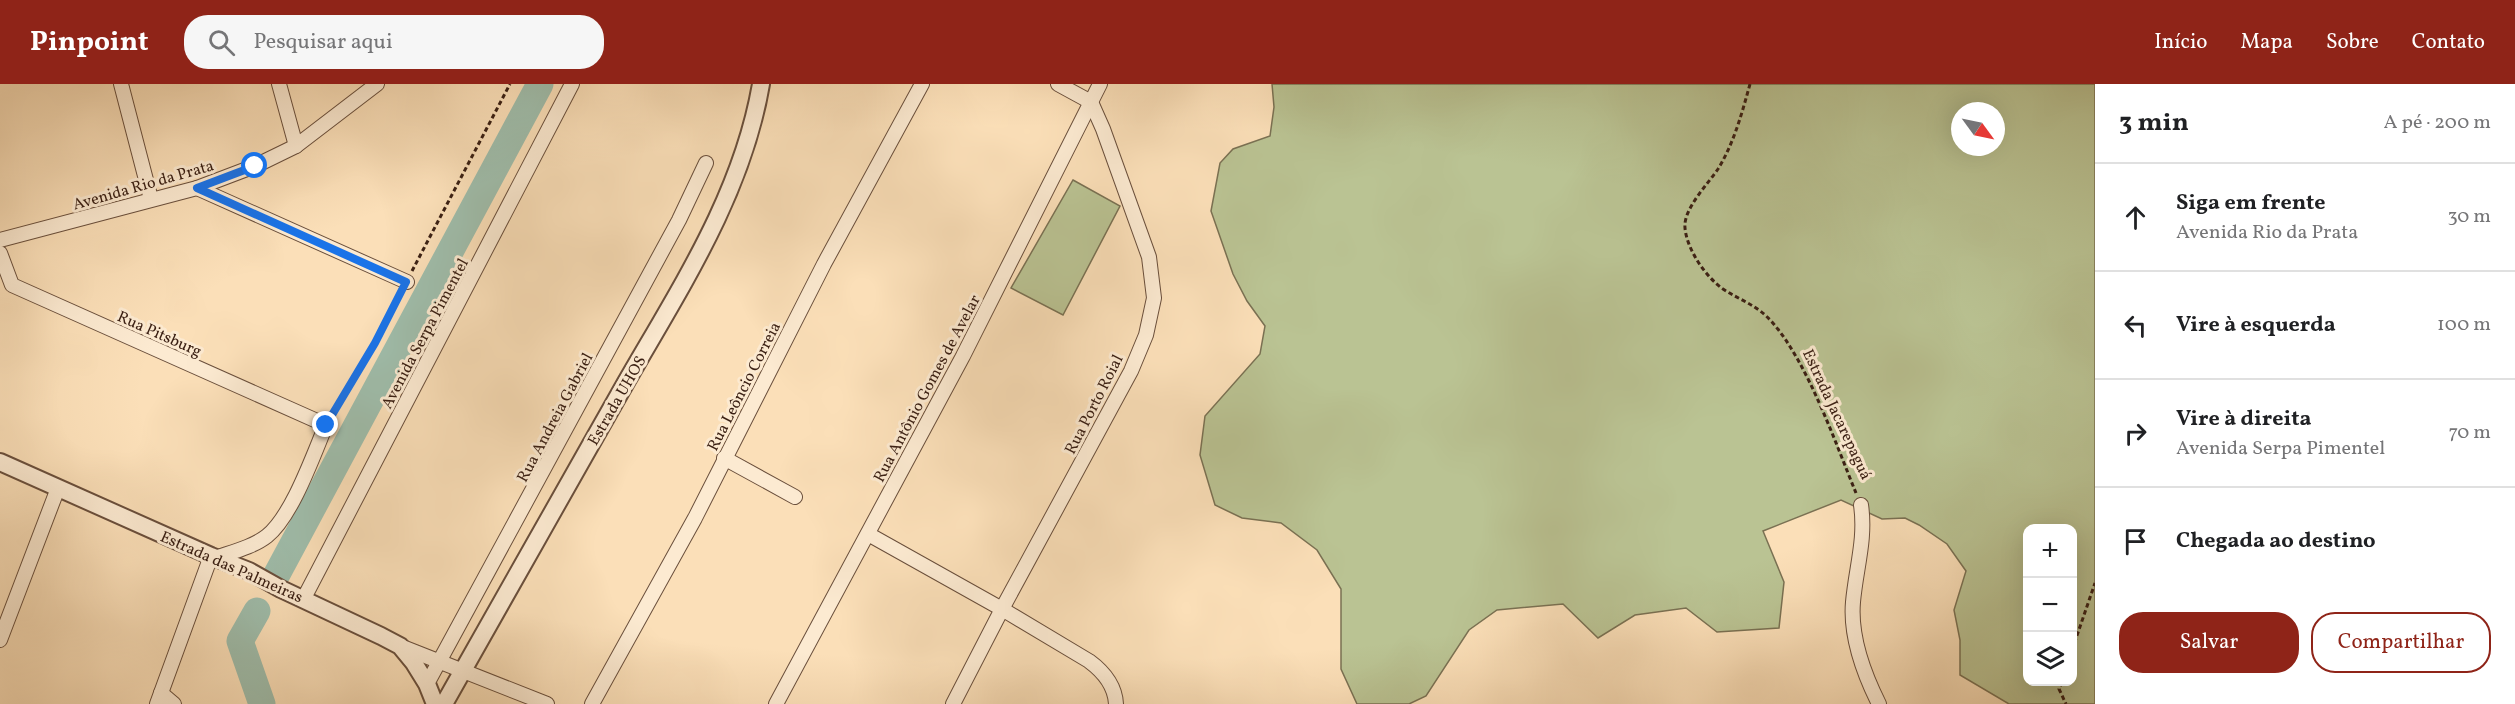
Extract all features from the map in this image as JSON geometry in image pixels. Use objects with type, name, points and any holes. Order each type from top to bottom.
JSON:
[{"type":"street","points":[[121,84],[151,199]]},
{"type":"street","points":[[279,84],[296,146]]},
{"type":"street","name":"Avenida Rio da Prata","points":[[0,240],[197,188],[264,163],[296,146],[377,84]]},
{"type":"street","name":"Avenida Serpa Pimentel","points":[[304,598],[572,84]]},
{"type":"street","name":"Estrada UHOS","points":[[444,704],[691,268],[731,191],[754,122],[761,84]]},
{"type":"street","name":"Rua Leôncio Correia","points":[[592,704],[695,518],[824,264],[922,84]]},
{"type":"street","points":[[1058,84],[1091,102]]},
{"type":"street","name":"Rua Antônio Gomes de Avelar","points":[[776,704],[963,356],[1100,84]]},
{"type":"street","name":"Rua Porto Roial","points":[[953,704],[1131,370],[1146,335],[1154,298],[1149,257],[1091,102]]},
{"type":"street","name":"Rua Andreia Gabriel","points":[[427,684],[441,662],[679,220],[706,163]]},
{"type":"street","points":[[197,188],[406,282]]},
{"type":"street","name":"Rua Pitsburg","points":[[0,253],[12,285],[326,425]]},
{"type":"street","points":[[174,704],[159,699],[213,557],[257,542],[275,528],[300,484],[326,425]]},
{"type":"street","points":[[724,458],[795,497]]},
{"type":"street","name":"Estrada das Palmeiras","points":[[0,462],[249,571],[281,589],[304,598],[400,646],[427,684],[435,704]]},
{"type":"street","points":[[0,637],[58,488]]},
{"type":"street","name":"Estrada Jacarepaguá","points":[[1861,505],[1863,541],[1853,602],[1854,629],[1862,659],[1879,704]]},
{"type":"street","points":[[868,534],[1002,609],[1102,670],[1110,682],[1116,704]]},
{"type":"street","points":[[400,646],[547,704]]},
{"type":"path","points":[[326,425],[375,343],[510,84]]},
{"type":"path","name":"Estrada Jacarepaguá","points":[[1750,84],[1732,141],[1718,169],[1693,204],[1685,226],[1692,248],[1704,271],[1722,289],[1758,307],[1792,352],[1818,402],[1861,505]]},
{"type":"path","points":[[2077,638],[2095,583]]},
{"type":"path","points":[[2061,686],[2066,704]]},
{"type":"green space","points":[[1272,84],[2095,84],[2095,704],[2009,704],[1960,675],[1960,640],[1954,610],[1966,571],[1947,544],[1919,525],[1905,518],[1882,519],[1841,500],[1763,531],[1784,582],[1779,628],[1717,632],[1686,608],[1635,615],[1598,638],[1563,604],[1497,610],[1469,630],[1426,696],[1409,704],[1357,704],[1341,669],[1341,589],[1317,550],[1281,523],[1242,518],[1215,505],[1200,455],[1205,416],[1260,354],[1265,326],[1247,301],[1233,274],[1211,211],[1220,163],[1233,149],[1270,136],[1274,107]]},
{"type":"green space","points":[[1073,180],[1120,206],[1063,315],[1011,288]]},
{"type":"waterway","points":[[277,574],[540,84]]},
{"type":"waterway","points":[[257,611],[240,641],[262,704]]},
{"type":"route","points":[[255,166],[197,188],[406,282],[375,343],[326,425]]}]
